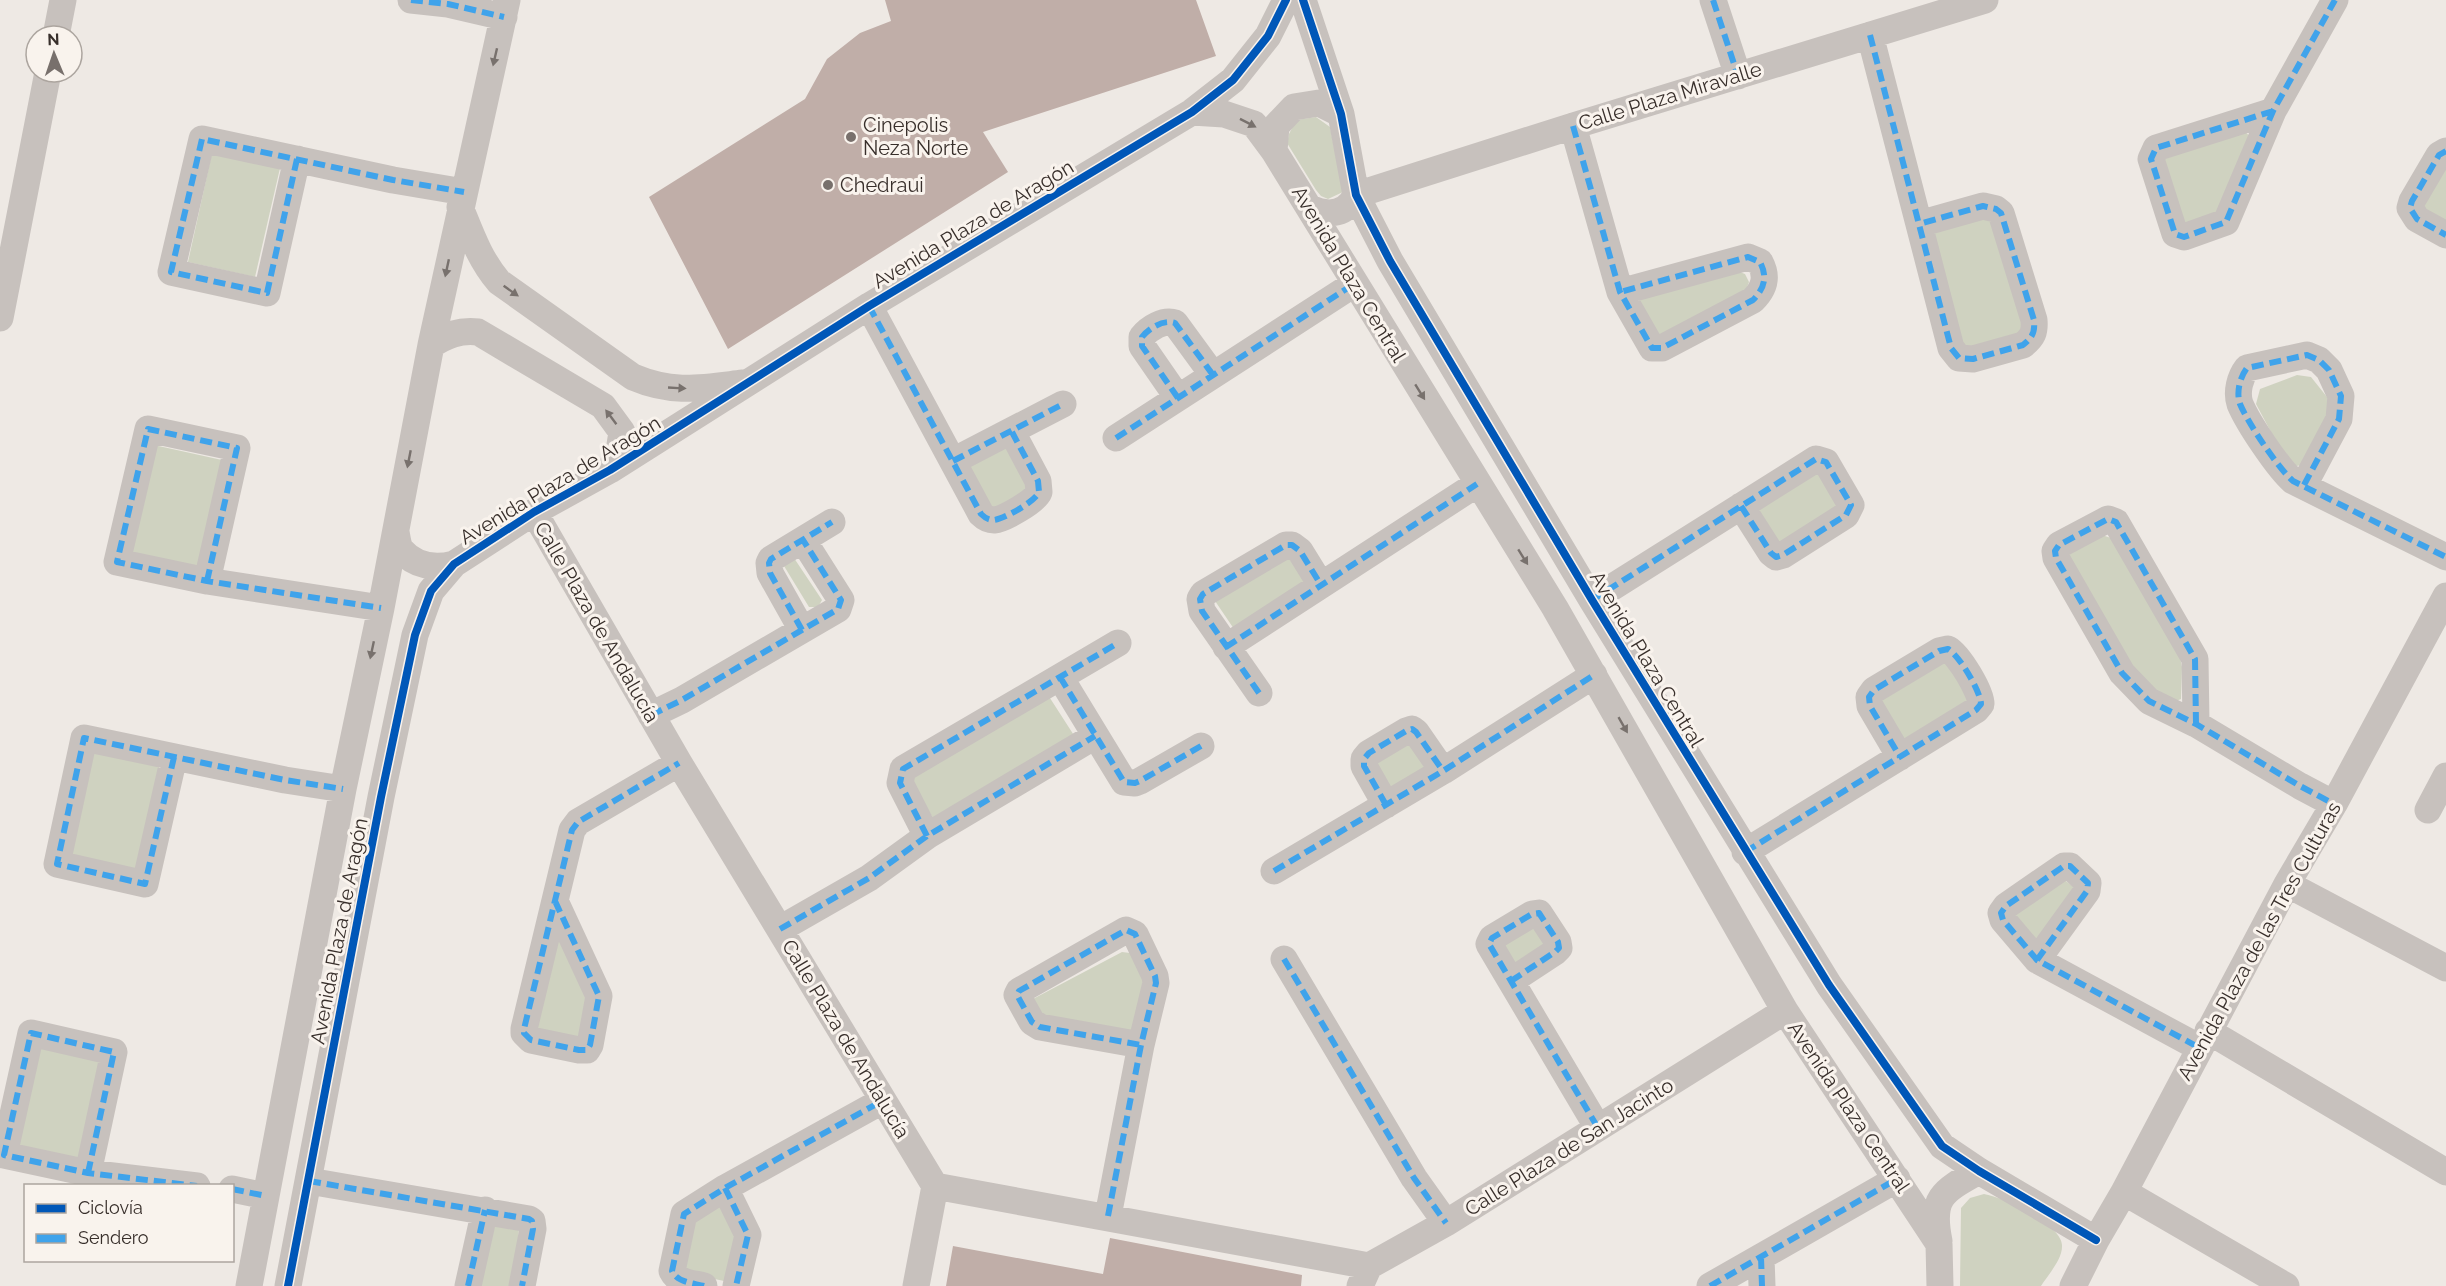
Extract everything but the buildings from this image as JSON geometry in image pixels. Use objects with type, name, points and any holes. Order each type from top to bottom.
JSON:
[{"type":"street","points":[[58,24],[63,0]]},
{"type":"street","points":[[411,0],[506,8]]},
{"type":"street","name":"Avenida Plaza de Aragón","points":[[288,1286],[381,797],[415,635],[431,591],[454,564],[534,512],[610,470],[869,306],[1192,112],[1233,80],[1268,36],[1286,0]]},
{"type":"street","name":"Avenida Plaza Central","points":[[1304,0],[1341,114],[1356,195],[1390,261],[1439,347],[1592,600],[1745,852],[1829,985],[1942,1146],[1979,1172],[2096,1240]]},
{"type":"street","points":[[1713,0],[1738,76]]},
{"type":"street","name":"Calle Plaza Miravalle","points":[[1356,195],[1985,0]]},
{"type":"street","points":[[2273,111],[2156,148],[2151,159],[2175,234],[2184,237],[2226,222],[2273,111],[2335,0]]},
{"type":"street","name":"Avenida Plaza de Aragón","points":[[249,1286],[343,789],[381,608],[431,345],[506,8]]},
{"type":"street","points":[[1870,35],[1951,348],[1959,358],[1973,359],[2024,345],[2034,334],[2034,320],[2001,213],[1996,209],[1983,206],[1919,224]]},
{"type":"street","points":[[0,318],[46,84]]},
{"type":"street","points":[[1274,151],[1276,126],[1294,107],[1319,103],[1341,114]]},
{"type":"street","name":"Avenida Plaza Central","points":[[1192,112],[1224,114],[1254,124],[1274,151],[1594,675],[1785,1011],[1939,1244]]},
{"type":"street","points":[[1573,126],[1620,292],[1650,345],[1659,349],[1753,300],[1761,292],[1764,275],[1760,262],[1748,257],[1620,292]]},
{"type":"street","points":[[297,159],[267,293],[171,272],[202,139],[297,159],[393,180],[462,199],[477,250],[487,268],[499,282],[633,377],[654,386],[681,390],[751,382]]},
{"type":"street","points":[[2446,151],[2439,155],[2410,208],[2417,219],[2446,235]]},
{"type":"street","points":[[1310,208],[1321,213],[1337,213],[1352,204],[1356,195]]},
{"type":"street","points":[[1116,438],[1354,284]]},
{"type":"street","points":[[869,306],[981,514],[989,519],[1000,518],[1033,500],[1039,492],[1038,481],[1012,432]]},
{"type":"street","points":[[1178,398],[1142,346],[1142,337],[1147,332],[1167,322],[1175,323],[1213,375]]},
{"type":"street","points":[[431,345],[464,330],[478,332],[603,406],[622,432],[619,451],[610,470]]},
{"type":"street","points":[[2304,485],[2339,420],[2341,396],[2329,370],[2319,360],[2307,355],[2247,368],[2242,375],[2239,387],[2240,402],[2282,471],[2293,481],[2439,553]]},
{"type":"street","points":[[953,461],[1063,404]]},
{"type":"street","points":[[207,581],[237,448],[148,429],[117,562],[207,581],[381,608]]},
{"type":"street","points":[[1226,647],[1477,484]]},
{"type":"street","points":[[1592,600],[1741,506]]},
{"type":"street","name":"Calle Plaza de Andalucía","points":[[534,512],[679,763],[935,1186]]},
{"type":"street","points":[[2196,724],[2195,659],[2116,522],[2108,519],[2059,545],[2055,551],[2056,558],[2122,673],[2149,701],[2196,724],[2334,804]]},
{"type":"street","points":[[802,630],[770,573],[769,563],[775,556],[832,522]]},
{"type":"street","points":[[396,532],[400,549],[417,563],[439,567],[454,564]]},
{"type":"street","points":[[651,715],[682,700],[838,609],[842,604],[803,540]]},
{"type":"street","points":[[1259,693],[1202,611],[1200,599],[1207,590],[1286,545],[1292,545],[1300,551],[1321,585]]},
{"type":"street","name":"Avenida Plaza de las Tres Culturas","points":[[2073,1286],[2287,884],[2334,804],[2446,596]]},
{"type":"street","points":[[927,836],[900,783],[903,769],[1118,643]]},
{"type":"street","points":[[1274,871],[1443,771],[1594,675]]},
{"type":"street","points":[[1060,677],[1120,779],[1129,783],[1140,781],[1201,746]]},
{"type":"street","points":[[1386,805],[1364,766],[1364,759],[1369,753],[1406,730],[1412,729],[1416,732],[1443,771]]},
{"type":"street","points":[[780,929],[869,878],[927,836],[1095,736]]},
{"type":"street","points":[[174,757],[145,884],[57,864],[84,738],[285,780],[343,789]]},
{"type":"street","points":[[1745,852],[1900,757]]},
{"type":"street","points":[[555,901],[599,996],[590,1045],[587,1050],[531,1040],[524,1033],[555,901],[574,825],[679,763]]},
{"type":"street","points":[[2428,810],[2446,776]]},
{"type":"street","points":[[2287,884],[2446,968]]},
{"type":"street","points":[[1108,1216],[1156,979],[1136,934],[1122,931],[1019,991],[1017,995],[1032,1022],[1040,1027],[1141,1045]]},
{"type":"street","points":[[1284,959],[1414,1178],[1446,1224]]},
{"type":"street","points":[[2037,960],[2167,1031],[2204,1039],[2446,1172]]},
{"type":"street","points":[[1511,981],[1598,1128]]},
{"type":"street","name":"Calle Plaza de San Jacinto","points":[[1364,1276],[1785,1011]]},
{"type":"street","points":[[88,1173],[114,1052],[31,1033],[4,1155],[88,1173],[188,1184]]},
{"type":"street","points":[[704,1286],[676,1278],[672,1271],[684,1214],[725,1188],[882,1101]]},
{"type":"street","points":[[1940,1286],[1939,1244],[1935,1223],[1937,1207],[1942,1195],[1953,1185],[1979,1172]]},
{"type":"street","points":[[1710,1286],[1897,1179]]},
{"type":"street","points":[[309,1181],[485,1210],[532,1221],[533,1229],[522,1286]]},
{"type":"street","points":[[915,1286],[935,1186],[1108,1216],[1364,1276]]},
{"type":"street","points":[[725,1188],[748,1235],[736,1286]]},
{"type":"street","points":[[234,1190],[266,1197]]},
{"type":"street","points":[[2124,1192],[2286,1286]]},
{"type":"street","points":[[468,1286],[485,1210]]},
{"type":"street","points":[[1761,1257],[1762,1286]]},
{"type":"green space","points":[[1316,117],[1330,127],[1343,192],[1328,199],[1316,190],[1287,143],[1296,120]]},
{"type":"green space","points":[[2244,131],[2252,138],[2216,215],[2188,226],[2179,222],[2161,160]]},
{"type":"green space","points":[[212,153],[280,168],[255,277],[188,262]]},
{"type":"green space","points":[[2446,164],[2446,221],[2421,207]]},
{"type":"green space","points":[[1993,214],[2026,331],[1964,349],[1932,231]]},
{"type":"green space","points":[[1737,271],[1745,274],[1749,282],[1746,290],[1657,338],[1638,304],[1641,294]]},
{"type":"green space","points":[[2297,375],[2311,377],[2331,402],[2330,415],[2305,464],[2297,466],[2287,462],[2256,404],[2260,389]]},
{"type":"green space","points":[[154,445],[222,460],[197,569],[130,554]]},
{"type":"green space","points":[[1009,445],[1033,492],[988,514],[966,468]]},
{"type":"green space","points":[[1822,466],[1845,503],[1776,545],[1754,509]]},
{"type":"green space","points":[[2102,535],[2111,538],[2180,657],[2181,699],[2174,702],[2145,688],[2068,555]]},
{"type":"green space","points":[[1288,550],[1308,582],[1234,629],[1213,598]]},
{"type":"green space","points":[[794,558],[822,600],[818,607],[809,607],[784,566]]},
{"type":"green space","points":[[1947,658],[1972,701],[1903,742],[1878,700]]},
{"type":"green space","points":[[1048,695],[1077,740],[937,825],[910,779]]},
{"type":"green space","points":[[1408,739],[1430,771],[1392,796],[1371,763]]},
{"type":"green space","points":[[92,749],[160,763],[136,873],[68,858]]},
{"type":"green space","points":[[2062,878],[2076,889],[2036,944],[2013,916]]},
{"type":"green space","points":[[1535,922],[1549,945],[1511,969],[1496,947]]},
{"type":"green space","points":[[555,932],[590,994],[582,1042],[535,1032]]},
{"type":"green space","points":[[1122,952],[1130,953],[1145,981],[1135,1034],[1043,1022],[1031,1000]]},
{"type":"green space","points":[[37,1041],[105,1056],[80,1166],[13,1151]]},
{"type":"green space","points":[[1984,1194],[2004,1200],[2030,1213],[2042,1220],[2059,1237],[2062,1245],[2060,1256],[2041,1286],[1960,1286],[1961,1208],[1970,1198]]},
{"type":"green space","points":[[721,1203],[736,1234],[724,1281],[682,1272],[694,1219]]},
{"type":"green space","points":[[496,1223],[519,1228],[515,1286],[474,1286]]},
{"type":"marked path","points":[[411,0],[448,4],[504,17]]},
{"type":"marked path","points":[[1713,0],[1738,76]]},
{"type":"marked path","points":[[2273,111],[2156,148],[2151,159],[2175,234],[2184,237],[2226,222],[2273,111],[2335,0]]},
{"type":"marked path","points":[[1870,35],[1951,348],[1959,358],[1973,359],[2023,345],[2033,334],[2034,320],[2001,213],[1996,209],[1983,206],[1919,224]]},
{"type":"marked path","points":[[1573,126],[1620,292],[1652,348],[1662,348],[1753,300],[1760,292],[1764,282],[1764,273],[1760,262],[1748,257],[1620,292]]},
{"type":"marked path","points":[[297,159],[267,293],[171,272],[202,139],[393,180],[464,192]]},
{"type":"marked path","points":[[2446,151],[2439,155],[2410,208],[2417,219],[2446,235]]},
{"type":"marked path","points":[[1116,438],[1354,284]]},
{"type":"marked path","points":[[869,306],[981,514],[990,520],[999,519],[1019,509],[1039,492],[1038,481],[1012,432]]},
{"type":"marked path","points":[[1178,398],[1142,346],[1142,337],[1149,330],[1162,323],[1175,323],[1213,375]]},
{"type":"marked path","points":[[2304,485],[2339,419],[2341,396],[2329,370],[2319,360],[2307,355],[2247,368],[2239,385],[2240,404],[2264,445],[2293,481],[2446,557]]},
{"type":"marked path","points":[[953,461],[1063,404]]},
{"type":"marked path","points":[[207,581],[237,448],[148,429],[117,562],[207,581],[381,608]]},
{"type":"marked path","points":[[1592,600],[1816,459],[1826,462],[1851,505],[1846,515],[1783,555],[1776,557],[1771,553],[1741,506]]},
{"type":"marked path","points":[[1226,647],[1477,484]]},
{"type":"marked path","points":[[2196,724],[2195,659],[2116,522],[2108,519],[2059,545],[2055,551],[2056,558],[2122,673],[2149,701],[2196,724],[2334,804]]},
{"type":"marked path","points":[[802,630],[770,573],[769,563],[771,559],[832,522]]},
{"type":"marked path","points":[[651,715],[682,700],[838,609],[841,600],[803,540]]},
{"type":"marked path","points":[[1259,693],[1202,611],[1200,599],[1203,594],[1286,545],[1292,545],[1300,551],[1321,585]]},
{"type":"marked path","points":[[927,836],[900,783],[903,769],[1118,643]]},
{"type":"marked path","points":[[1745,852],[1976,710],[1981,704],[1977,691],[1963,666],[1948,649],[1939,651],[1874,690],[1869,697],[1870,706],[1900,757]]},
{"type":"marked path","points":[[1274,871],[1443,771],[1594,675]]},
{"type":"marked path","points":[[1060,677],[1124,782],[1140,781],[1201,746]]},
{"type":"marked path","points":[[1386,805],[1364,766],[1364,759],[1369,753],[1412,729],[1443,771]]},
{"type":"marked path","points":[[780,929],[869,878],[927,836],[1095,736]]},
{"type":"marked path","points":[[174,757],[145,884],[57,864],[84,738],[285,780],[343,789]]},
{"type":"marked path","points":[[555,901],[599,996],[590,1045],[587,1050],[531,1040],[524,1033],[524,1029],[572,830],[578,822],[679,763]]},
{"type":"marked path","points":[[2037,960],[2087,891],[2088,883],[2070,866],[2064,866],[2006,906],[2001,913],[2003,920],[2037,960],[2200,1048]]},
{"type":"marked path","points":[[1511,981],[1559,948],[1558,942],[1539,913],[1532,914],[1492,938],[1489,944],[1598,1128]]},
{"type":"marked path","points":[[1108,1216],[1141,1045],[1156,983],[1155,976],[1135,934],[1126,930],[1019,991],[1017,995],[1032,1022],[1040,1027],[1141,1045]]},
{"type":"marked path","points":[[1284,959],[1414,1178],[1446,1223]]},
{"type":"marked path","points":[[31,1033],[114,1052],[88,1173],[4,1155],[31,1033]]},
{"type":"marked path","points":[[704,1286],[682,1280],[672,1271],[684,1214],[725,1188],[882,1101]]},
{"type":"marked path","points":[[88,1173],[180,1184]]},
{"type":"marked path","points":[[1710,1286],[1897,1179]]},
{"type":"marked path","points":[[309,1181],[529,1219],[532,1221],[533,1229],[522,1286]]},
{"type":"marked path","points":[[725,1188],[748,1235],[736,1286]]},
{"type":"marked path","points":[[234,1189],[266,1196]]},
{"type":"marked path","points":[[468,1286],[485,1210]]},
{"type":"marked path","points":[[1761,1257],[1762,1286]]},
{"type":"cycle path","points":[[288,1286],[381,797],[415,635],[431,591],[454,564],[534,512],[610,470],[869,306],[1192,112],[1233,80],[1268,36],[1286,0]]},
{"type":"cycle path","points":[[1303,0],[1341,114],[1356,195],[1390,261],[1592,600],[1829,985],[1942,1146],[1979,1171],[2096,1240]]},
{"type":"place","name":"Cinepolis Neza Norte","points":[[851,137]]},
{"type":"place","name":"Chedraui","points":[[828,185]]}]
